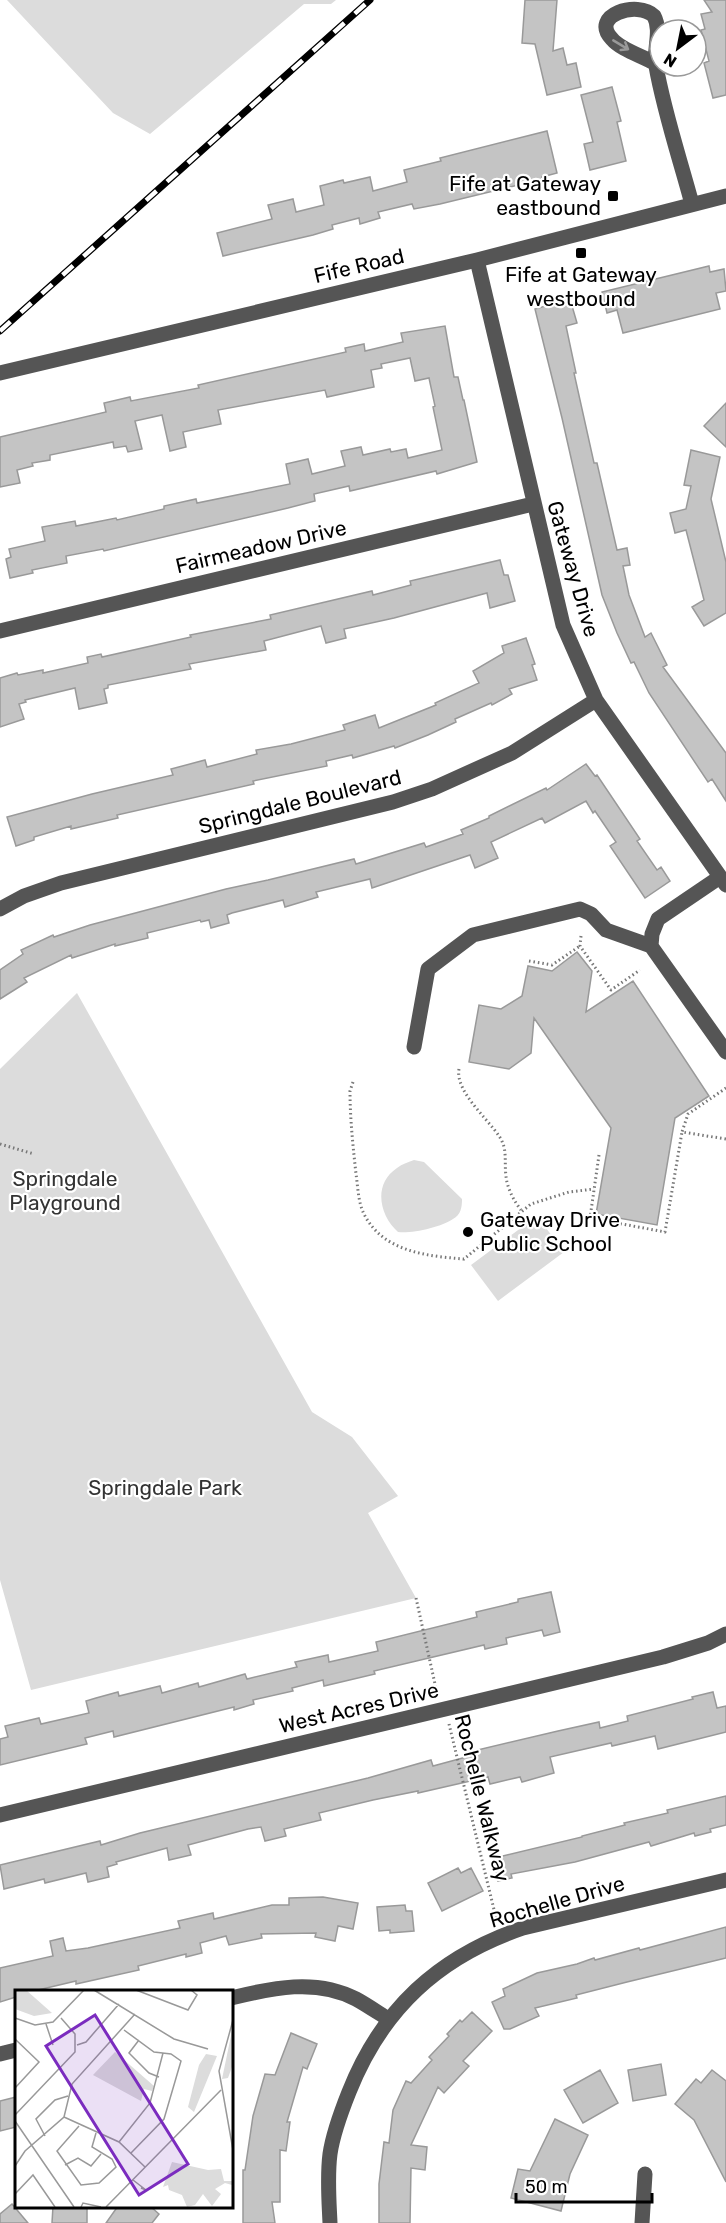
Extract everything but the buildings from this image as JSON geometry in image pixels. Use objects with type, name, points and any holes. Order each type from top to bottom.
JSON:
[{"type":"street","points":[[660,78],[692,204]]},
{"type":"street","name":"Fife Road","points":[[0,373],[477,260],[726,196]]},
{"type":"street","name":"Gateway Drive","points":[[477,260],[563,625],[596,700],[723,881]]},
{"type":"street","name":"Fairmeadow Drive","points":[[0,631],[533,504]]},
{"type":"street","name":"Springdale Boulevard","points":[[0,909],[24,896],[61,883],[393,802],[432,789],[512,753],[596,700]]},
{"type":"street","points":[[651,946],[652,933],[658,919],[723,881]]},
{"type":"street","points":[[414,1047],[428,969],[473,935],[580,909],[591,914],[606,930],[651,946],[726,1052]]},
{"type":"street","name":"West Acres Drive","points":[[0,1815],[663,1657],[708,1643],[726,1634]]},
{"type":"street","name":"Rochelle Drive","points":[[330,2223],[328,2191],[330,2154],[341,2112],[371,2045],[388,2019],[412,1994],[450,1962],[501,1936],[523,1928],[726,1880]]},
{"type":"street","points":[[232,1998],[272,1988],[304,1986],[354,1998],[388,2019]]},
{"type":"street","points":[[0,2054],[15,2050]]},
{"type":"street","points":[[642,2223],[645,2174]]},
{"type":"path","points":[[581,936],[580,946],[611,990],[640,970]]},
{"type":"path","points":[[529,961],[552,965],[580,946]]},
{"type":"path","points":[[459,1069],[458,1076],[461,1085],[499,1136],[506,1151],[506,1177],[511,1193],[522,1211]]},
{"type":"path","points":[[353,1082],[350,1091],[353,1151],[364,1214],[374,1229],[386,1240],[407,1250],[432,1257],[464,1259],[531,1204],[569,1191],[594,1189]]},
{"type":"path","points":[[599,1155],[590,1218],[665,1232],[682,1132],[688,1114],[726,1088]]},
{"type":"path","points":[[682,1132],[726,1139]]},
{"type":"path","points":[[0,1144],[34,1154]]},
{"type":"path","name":"Rochelle Walkway","points":[[416,1598],[434,1688],[445,1710],[501,1936]]},
{"type":"green space","points":[[7,0],[336,0],[331,4],[304,4],[150,134],[113,113]]},
{"type":"green space","name":"Springdale Park","points":[[77,993],[312,1412],[352,1437],[398,1496],[368,1513],[416,1598],[31,1690],[0,1580],[0,1069]]},
{"type":"green space","points":[[414,1160],[424,1162],[462,1199],[461,1208],[456,1217],[442,1225],[418,1231],[398,1232],[386,1217],[383,1208],[381,1200],[384,1182],[399,1167]]},
{"type":"green space","points":[[537,1216],[564,1252],[498,1301],[471,1265]]},
{"type":"railway","points":[[0,331],[370,0]]},
{"type":"place","name":"Fife at Gateway eastbound","points":[[613,196]]},
{"type":"place","name":"Fife at Gateway westbound","points":[[581,253]]},
{"type":"place","name":"Gateway Drive Public School","points":[[468,1232]]},
{"type":"park label","name":"Springdale Playground","points":[[65,1191]]}]
